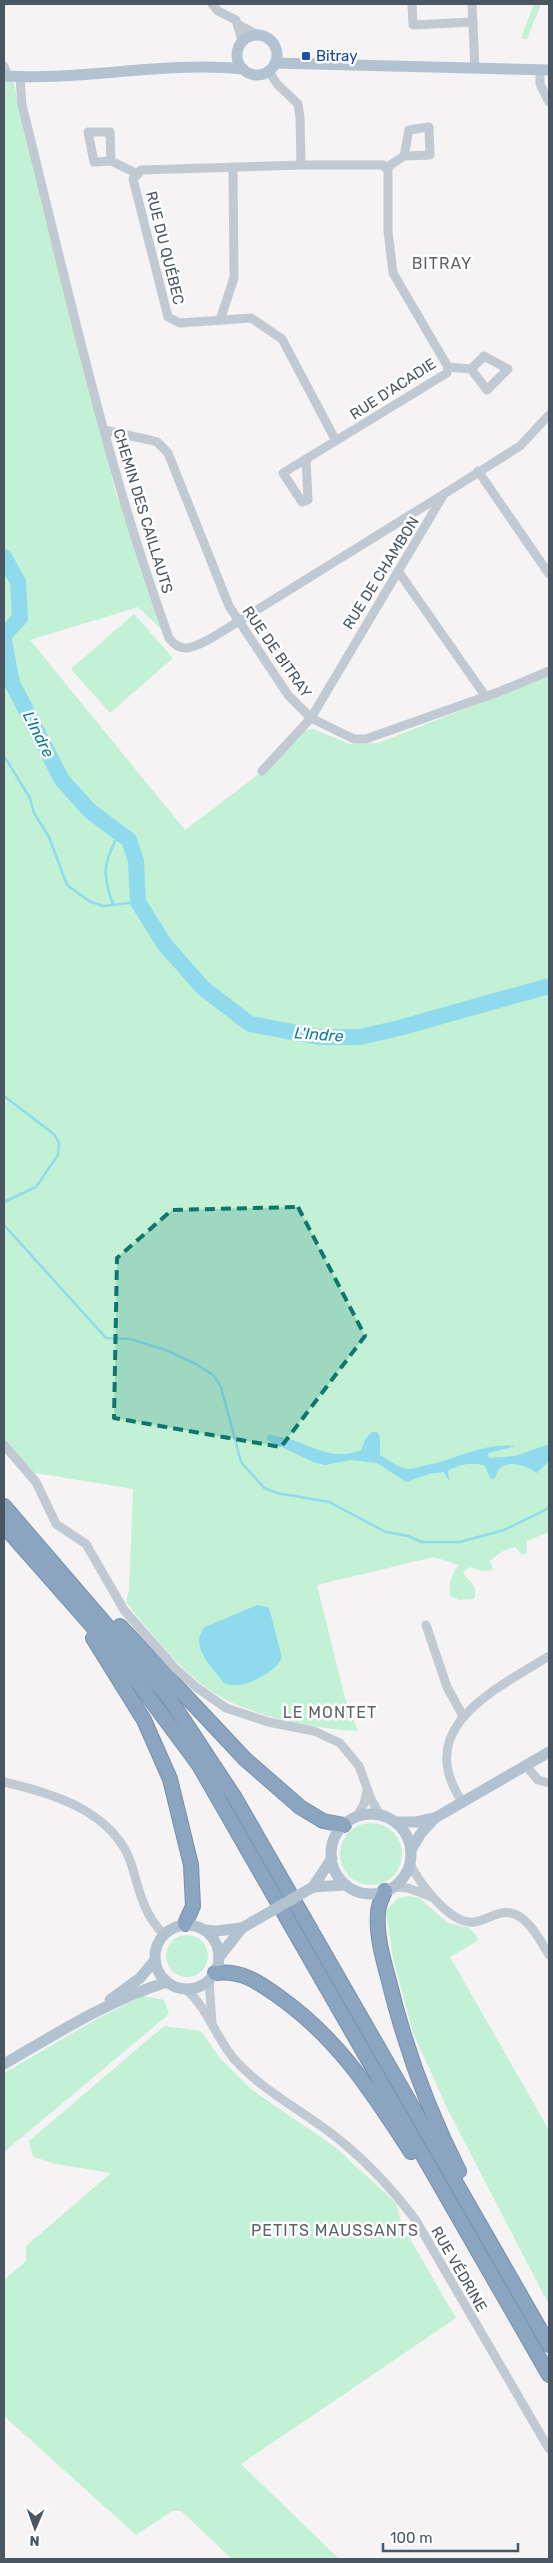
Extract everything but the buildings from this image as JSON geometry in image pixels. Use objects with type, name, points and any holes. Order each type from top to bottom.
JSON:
[{"type":"highway","points":[[4,1506],[78,1589],[169,1698],[235,1798],[549,2345]]},
{"type":"highway","points":[[4,1526],[116,1653],[199,1766],[549,2375]]},
{"type":"highway","points":[[41,1567],[56,1595],[98,1644],[144,1720],[160,1752],[178,1808],[191,1865],[192,1906],[185,1924]]},
{"type":"highway","points":[[78,1589],[123,1628],[245,1759],[300,1807],[323,1821],[350,1821]]},
{"type":"highway","points":[[389,1889],[378,1913],[381,1949],[399,2022],[414,2067],[458,2169],[507,2258],[516,2288]]},
{"type":"highway","points":[[212,1976],[242,1973],[258,1981],[296,2008],[324,2033],[350,2062],[426,2174],[453,2208]]},
{"type":"main road","points":[[215,66],[246,38],[258,35],[270,39],[274,44],[274,64]]},
{"type":"main road","points":[[239,46],[236,58],[242,69]]},
{"type":"main road","points":[[5,73],[20,77],[66,77],[215,66],[242,69],[258,75],[274,64],[544,70]]},
{"type":"main road","points":[[411,1850],[421,1833],[439,1816],[549,1752]]},
{"type":"main road","points":[[380,1815],[395,1822],[406,1834],[411,1850],[410,1864],[404,1877],[389,1889],[372,1894],[358,1891],[346,1885],[334,1868],[332,1858],[334,1840],[350,1821],[380,1815]]},
{"type":"main road","points":[[395,1822],[439,1816]]},
{"type":"main road","points":[[313,1887],[332,1858]]},
{"type":"main road","points":[[242,1928],[216,1931],[185,1924],[177,1926],[164,1934],[156,1951],[155,1960],[157,1968],[167,1982],[185,1989],[197,1987],[212,1976],[219,1957],[242,1928],[313,1887],[346,1885]]},
{"type":"main road","points":[[205,1930],[213,1937],[219,1957]]},
{"type":"main road","points":[[89,2015],[140,1978],[155,1960]]},
{"type":"main road","points":[[4,2064],[89,2015],[145,1989],[167,1982]]},
{"type":"street","points":[[212,4],[218,11],[236,20],[239,25],[258,35]]},
{"type":"street","points":[[412,4],[413,25],[473,22]]},
{"type":"street","points":[[472,4],[475,69]]},
{"type":"street","points":[[239,25],[239,46]]},
{"type":"street","points":[[274,64],[277,84],[298,104],[301,165],[383,165],[386,168],[404,156]]},
{"type":"street","points":[[544,70],[540,84],[549,102]]},
{"type":"street","name":"CHEMIN DES CAILLAUTS","points":[[20,77],[22,105],[104,430],[141,562],[169,638],[180,649],[188,649],[239,622],[444,494]]},
{"type":"street","points":[[111,161],[138,174]]},
{"type":"street","name":"RUE DU QUÉBEC","points":[[301,165],[141,170],[134,179],[168,317],[180,323],[251,318],[282,339],[336,441]]},
{"type":"street","points":[[220,320],[234,278],[233,167]]},
{"type":"street","name":"RUE D'ACADIE","points":[[336,441],[447,374],[448,367],[392,273],[388,231],[386,168]]},
{"type":"street","points":[[448,367],[471,369]]},
{"type":"street","name":"RUE DE CHAMBON","points":[[262,770],[311,718],[363,627],[444,494],[520,446],[549,415]]},
{"type":"street","name":"RUE DE BITRAY","points":[[104,430],[157,442],[168,453],[229,606],[288,695],[311,718],[354,739],[363,740],[486,697],[549,671]]},
{"type":"street","points":[[306,459],[336,441]]},
{"type":"street","points":[[478,471],[549,574]]},
{"type":"street","points":[[398,572],[486,697]]},
{"type":"street","points":[[4,1445],[36,1482],[56,1524],[86,1544],[124,1610],[175,1668],[196,1687],[226,1708],[268,1722],[314,1732],[334,1739],[352,1755],[366,1784],[372,1803],[380,1815]]},
{"type":"street","points":[[426,1625],[447,1687],[463,1716]]},
{"type":"street","points":[[462,1803],[449,1776],[446,1756],[451,1735],[463,1716],[489,1694],[549,1656]]},
{"type":"street","points":[[526,1766],[538,1780],[549,1783]]},
{"type":"street","points":[[4,1782],[66,1800],[90,1814],[116,1835],[130,1860],[146,1913],[164,1934]]},
{"type":"street","points":[[350,1821],[364,1804],[366,1784]]},
{"type":"street","points":[[410,1864],[420,1881],[434,1898],[458,1918],[469,1922],[501,1913],[517,1915],[532,1931],[549,1956]]},
{"type":"street","points":[[389,1889],[413,1889],[434,1898]]},
{"type":"street","name":"RUE VÉDRINE","points":[[212,1976],[212,2023]]},
{"type":"street","name":"RUE VÉDRINE","points":[[185,1989],[192,1994],[212,2023],[218,2038],[236,2060],[263,2085],[341,2141],[396,2194],[415,2219],[549,2449]]},
{"type":"highlighted area","points":[[298,1207],[365,1336],[281,1447],[114,1418],[117,1258],[172,1210]]},
{"type":"green space","points":[[534,4],[541,4],[527,39],[521,38]]},
{"type":"green space","points":[[4,81],[14,82],[20,114],[117,497],[120,497],[140,569],[161,629],[138,607],[30,640],[185,830],[267,768],[303,731],[313,729],[350,744],[378,743],[549,676],[549,1532],[526,1541],[527,1553],[522,1555],[515,1547],[501,1552],[490,1561],[493,1570],[481,1571],[470,1567],[463,1572],[474,1587],[474,1599],[459,1600],[450,1596],[451,1579],[459,1565],[434,1557],[317,1585],[345,1698],[358,1731],[322,1728],[265,1715],[229,1701],[202,1685],[167,1651],[126,1602],[129,1590],[133,1489],[23,1471],[4,1451]]},
{"type":"green space","points":[[134,614],[173,658],[110,713],[71,669]]},
{"type":"green space","points":[[371,1823],[383,1826],[393,1832],[399,1842],[402,1854],[399,1866],[393,1876],[383,1882],[371,1885],[359,1882],[349,1876],[343,1866],[340,1854],[343,1842],[349,1832],[359,1826]]},
{"type":"green space","points":[[410,1896],[419,1898],[448,1923],[470,1928],[479,1940],[450,1957],[549,2130],[549,2305],[449,2112],[413,2033],[393,1958],[386,1910],[398,1898]]},
{"type":"green space","points":[[191,1935],[199,1938],[205,1944],[208,1956],[205,1968],[199,1974],[183,1977],[175,1974],[169,1968],[166,1952],[169,1944],[175,1938]]},
{"type":"green space","points":[[143,1996],[164,2000],[169,2014],[4,2152],[4,2073],[97,2019]]},
{"type":"green space","points":[[164,2026],[201,2031],[219,2057],[252,2090],[335,2147],[396,2203],[402,2225],[456,2318],[241,2464],[339,2559],[232,2559],[181,2511],[172,2511],[136,2535],[4,2416],[4,2280],[26,2261],[26,2246],[111,2173],[57,2164],[33,2157],[29,2141]]},
{"type":"water","points":[[372,1432],[377,1432],[380,1437],[380,1455],[407,1469],[434,1464],[480,1449],[503,1446],[516,1446],[488,1453],[489,1458],[515,1456],[546,1445],[549,1446],[549,1461],[537,1473],[523,1466],[508,1464],[499,1469],[494,1479],[490,1478],[485,1466],[471,1464],[460,1465],[448,1471],[449,1481],[444,1472],[429,1474],[406,1482],[377,1463],[350,1460],[325,1465],[313,1462],[267,1440],[268,1434],[323,1452],[345,1454],[361,1450],[366,1438]]},
{"type":"water","points":[[257,1605],[268,1607],[270,1611],[282,1658],[272,1670],[256,1680],[239,1685],[224,1683],[208,1663],[200,1648],[200,1634],[205,1627]]},
{"type":"waterway","points":[[4,557],[18,582],[20,618],[4,635]]},
{"type":"waterway","name":"L'Indre","points":[[4,641],[12,683],[62,780],[90,811],[129,840],[136,861],[138,902],[165,945],[203,988],[250,1024],[319,1037],[360,1037],[549,986]]},
{"type":"waterway","name":"L'Indre","points":[[4,756],[30,798],[34,813],[49,837],[67,885],[89,901],[103,906],[138,902]]},
{"type":"waterway","name":"L'Indre","points":[[113,904],[107,884],[106,868],[107,860],[119,833]]},
{"type":"waterway","points":[[4,1096],[55,1135],[59,1143],[58,1155],[36,1187],[4,1202]]},
{"type":"waterway","points":[[4,1225],[106,1338],[130,1339],[166,1350],[196,1364],[213,1375],[221,1387],[241,1462],[264,1488],[277,1493],[329,1502],[386,1532],[408,1536],[422,1542],[460,1542],[504,1530],[549,1508]]},
{"type":"place","name":"Bitray","points":[[306,56]]},
{"type":"district","name":"BITRAY","points":[[442,263]]},
{"type":"district","name":"LE MONTET","points":[[330,1712]]},
{"type":"district","name":"PETITS MAUSSANTS","points":[[335,2230]]}]
